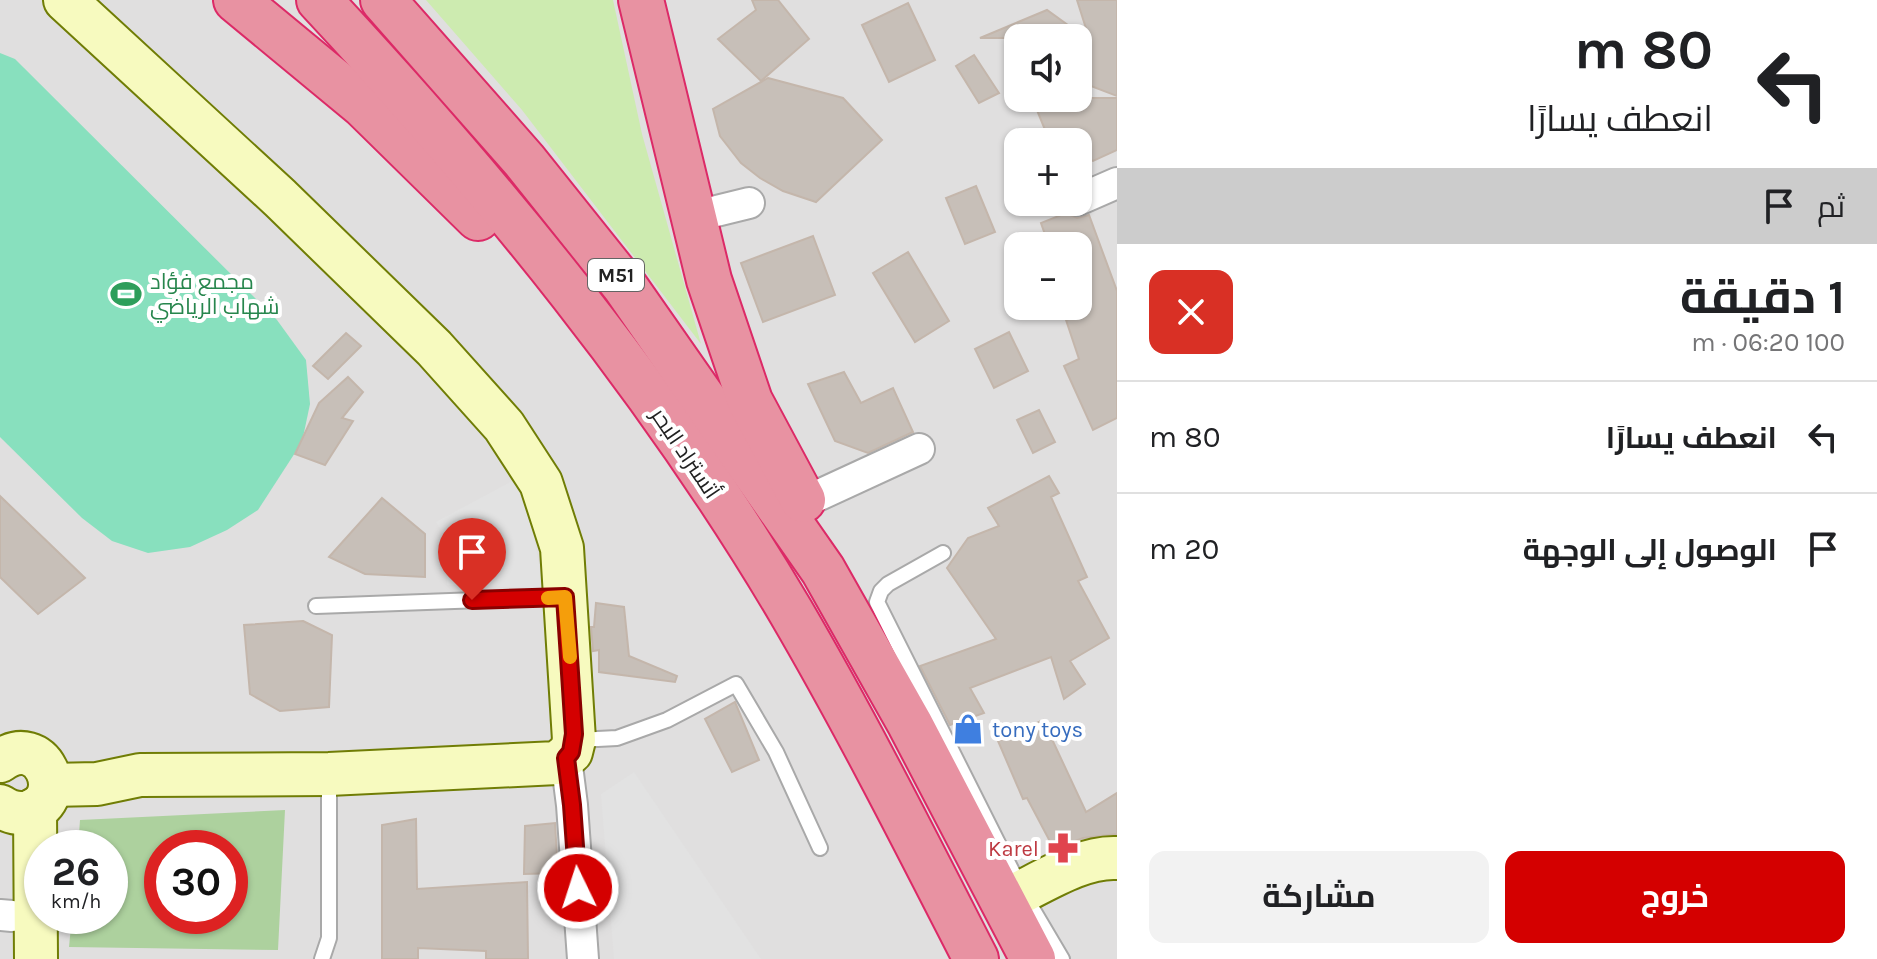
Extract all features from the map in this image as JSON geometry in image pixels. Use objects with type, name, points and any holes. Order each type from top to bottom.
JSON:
[{"type":"highway","points":[[236,0],[363,105],[514,255],[568,286]]},
{"type":"highway","name":"أتستراد البحر","points":[[319,0],[396,82],[568,286],[686,450],[789,610],[861,736],[976,959]]},
{"type":"highway","name":"أتستراد البحر","points":[[383,0],[524,160],[624,285],[823,570],[1013,897],[1033,959]]},
{"type":"highway","points":[[641,0],[709,280],[750,401],[820,534],[823,570]]},
{"type":"street","points":[[65,0],[280,198],[434,348],[504,426],[541,483],[562,548],[572,805],[583,959]]},
{"type":"street","points":[[1092,194],[1117,183]]},
{"type":"street","points":[[692,217],[749,203]]},
{"type":"street","points":[[804,502],[919,449]]},
{"type":"street","points":[[28,795],[96,766],[140,775],[329,774],[557,763],[570,749]]},
{"type":"street","points":[[0,761],[21,752],[39,759],[28,795],[6,916],[12,959]]},
{"type":"street","points":[[28,795],[36,959]]},
{"type":"street","points":[[1013,897],[1078,866],[1100,859],[1117,858]]},
{"type":"lane","points":[[943,553],[888,584],[877,602],[1013,897],[1062,959]]},
{"type":"lane","points":[[316,606],[565,597]]},
{"type":"lane","points":[[570,749],[617,738],[667,720],[736,684],[776,752],[820,848]]},
{"type":"lane","points":[[322,959],[329,938],[329,774]]},
{"type":"shaded area","points":[[0,0],[1117,0],[1117,959],[0,959]]},
{"type":"shaded area","points":[[514,480],[531,520],[543,588],[447,585],[447,539],[436,522]]},
{"type":"shaded area","points":[[634,772],[761,959],[614,959],[601,794]]},
{"type":"green space","points":[[426,0],[613,0],[642,134],[701,344],[522,110]]},
{"type":"green space","name":"مجمع فؤاد شهاب الرياضي","points":[[0,53],[15,59],[277,320],[306,360],[310,404],[302,442],[258,510],[227,530],[190,547],[148,553],[112,541],[82,518],[0,437]]},
{"type":"green space","points":[[285,810],[278,950],[69,947],[70,934],[128,934],[128,830],[79,830],[80,820]]},
{"type":"building","points":[[752,0],[778,0],[809,39],[761,81],[718,39],[756,10]]},
{"type":"building","points":[[1077,0],[1117,0],[1117,96],[1092,86],[1092,24],[1085,24]]},
{"type":"building","points":[[908,3],[935,60],[889,82],[862,25]]},
{"type":"building","points":[[1047,10],[1066,24],[1014,24]]},
{"type":"building","points":[[1004,28],[1004,38],[980,38]]},
{"type":"building","points":[[974,55],[999,93],[979,103],[956,66]]},
{"type":"building","points":[[768,78],[843,98],[882,140],[816,202],[783,191],[760,178],[741,163],[720,136],[713,109]]},
{"type":"building","points":[[1092,98],[1117,98],[1117,150],[1093,161],[1092,128],[1044,128],[1038,112],[1092,112]]},
{"type":"building","points":[[976,186],[995,232],[965,244],[946,198]]},
{"type":"building","points":[[1058,216],[1089,216],[1117,291],[1117,418],[1093,430],[1064,366],[1079,359],[1066,320],[1092,320],[1092,232],[1044,232],[1041,223]]},
{"type":"building","points":[[813,236],[835,295],[763,322],[741,263]]},
{"type":"building","points":[[908,252],[949,321],[915,342],[873,273]]},
{"type":"building","points":[[1009,332],[1028,371],[994,388],[975,349]]},
{"type":"building","points":[[346,333],[361,346],[328,379],[313,366]]},
{"type":"building","points":[[844,372],[861,403],[893,388],[913,432],[868,453],[835,441],[808,384]]},
{"type":"building","points":[[348,377],[363,392],[342,418],[353,421],[325,465],[295,454],[319,403]]},
{"type":"building","points":[[1039,410],[1055,442],[1033,453],[1017,420]]},
{"type":"building","points":[[1049,476],[1059,493],[1051,497],[1087,577],[1078,581],[1109,638],[1070,661],[1085,684],[1064,699],[1051,657],[970,688],[984,713],[950,725],[920,666],[996,639],[947,568],[968,538],[999,526],[988,508]]},
{"type":"building","points":[[0,496],[85,578],[38,614],[0,577]]},
{"type":"building","points":[[382,498],[425,534],[425,577],[365,574],[329,557]]},
{"type":"building","points":[[596,603],[624,607],[629,656],[677,676],[675,682],[599,672],[599,650],[593,651],[591,627],[594,627]]},
{"type":"building","points":[[303,621],[332,635],[329,707],[280,711],[250,694],[244,625]]},
{"type":"building","points":[[735,702],[759,760],[732,772],[705,719]]},
{"type":"building","points":[[1043,720],[1086,812],[1117,793],[1117,834],[1083,838],[1054,849],[1027,798],[1023,799],[998,741]]},
{"type":"building","points":[[416,819],[417,889],[527,882],[528,959],[486,959],[486,951],[418,948],[418,959],[382,959],[382,825]]},
{"type":"building","points":[[555,823],[558,873],[524,874],[525,826]]},
{"type":"slow traffic","points":[[548,598],[565,597],[570,657]]},
{"type":"place","name":"مجمع فؤاد شهاب الرياضي","points":[[126,294]]},
{"type":"place","name":"tony toys","points":[[968,729]]},
{"type":"place","name":"Karel","points":[[1063,848]]},
{"type":"route","points":[[472,600],[565,597],[574,734],[571,752],[566,758],[578,888]]}]
